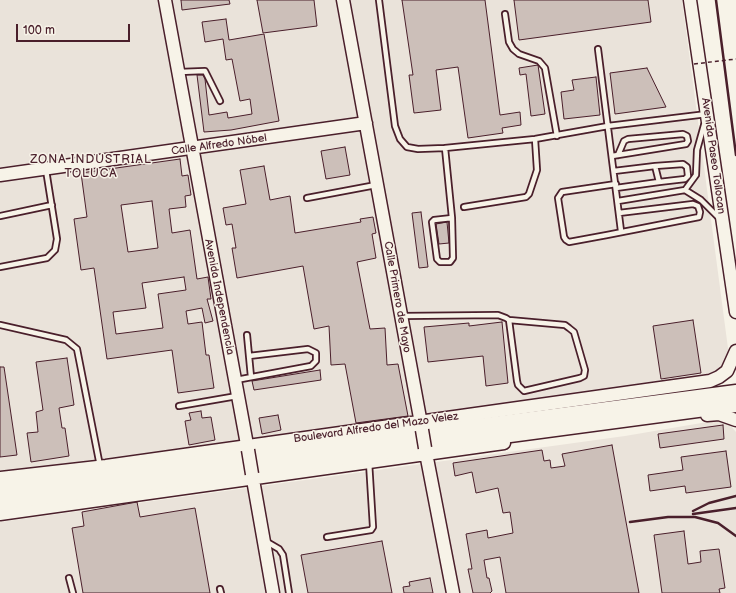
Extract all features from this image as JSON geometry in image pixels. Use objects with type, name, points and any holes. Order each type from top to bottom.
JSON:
[{"type":"main road","name":"Avenida Independencia","points":[[165,0],[273,593]]},
{"type":"main road","name":"Calle Primero de Mayo","points":[[342,0],[453,593]]},
{"type":"main road","name":"Avenida Paseo Tollocan","points":[[690,0],[736,312]]},
{"type":"main road","name":"Calle Alfredo Nóbel","points":[[0,174],[191,149],[366,123]]},
{"type":"main road","name":"Boulevard Alfredo del Mazo Velez","points":[[0,478],[421,426],[710,380],[719,377],[727,371],[736,351]]},
{"type":"main road","name":"Boulevard Alfredo del Mazo Velez","points":[[0,489],[736,392]]},
{"type":"main road","points":[[0,503],[736,405]]},
{"type":"main road","points":[[0,514],[252,476],[414,456],[426,451],[719,414],[736,420]]},
{"type":"lane","points":[[379,0],[394,126],[400,139],[407,147],[418,149],[445,148],[535,139],[608,126],[707,115],[699,142],[696,175],[685,190]]},
{"type":"lane","points":[[505,14],[509,42],[513,49],[519,54],[539,61],[545,68],[557,136]]},
{"type":"lane","points":[[598,49],[621,231]]},
{"type":"lane","points":[[178,72],[205,70],[220,101]]},
{"type":"lane","points":[[612,156],[686,144],[688,141],[687,136],[683,134],[628,139],[624,141],[618,155]]},
{"type":"lane","points":[[464,207],[526,197],[529,194],[537,170],[535,139]]},
{"type":"lane","points":[[445,148],[452,218],[454,258],[450,262],[440,262],[437,259],[432,222],[434,220],[452,218]]},
{"type":"lane","points":[[614,171],[683,164],[687,167],[688,176],[685,179],[562,192],[558,198],[562,227],[564,237],[569,242],[698,217],[700,212],[698,206],[694,204],[620,214]]},
{"type":"lane","points":[[655,166],[658,182]]},
{"type":"lane","points":[[0,267],[47,258],[55,250],[57,239],[46,168]]},
{"type":"lane","points":[[307,198],[377,185]]},
{"type":"lane","points":[[618,201],[685,190],[708,206],[722,222]]},
{"type":"lane","points":[[0,216],[52,205]]},
{"type":"lane","points":[[400,316],[498,315],[509,320],[565,325],[574,332],[585,370],[584,376],[524,390],[521,388],[517,382],[509,320]]},
{"type":"lane","points":[[0,324],[66,340],[78,349],[100,466]]},
{"type":"lane","points":[[246,334],[251,377]]},
{"type":"lane","points":[[234,380],[311,366],[316,361],[316,353],[308,349],[249,356]]},
{"type":"lane","points":[[179,406],[237,396]]},
{"type":"lane","points":[[327,537],[371,530],[373,527],[369,462]]},
{"type":"lane","points":[[264,540],[279,549],[283,555],[289,593]]},
{"type":"lane","points":[[69,578],[73,593]]},
{"type":"path","points":[[694,64],[736,59]]},
{"type":"shaded area","points":[[0,0],[682,0],[729,356],[723,368],[710,373],[407,419],[0,472]]},
{"type":"shaded area","points":[[725,419],[736,432],[736,593],[0,593],[0,522],[625,436]]},
{"type":"building","points":[[181,0],[229,0],[230,4],[182,10]]},
{"type":"building","points":[[257,0],[314,0],[317,26],[263,33]]},
{"type":"building","points":[[402,0],[485,0],[500,115],[520,112],[521,125],[502,128],[503,133],[468,138],[458,67],[436,70],[441,110],[414,113],[409,75],[413,75]]},
{"type":"building","points":[[514,0],[648,0],[651,22],[519,40]]},
{"type":"building","points":[[226,19],[229,40],[264,34],[279,121],[231,130],[204,132],[197,75],[203,75],[205,79],[209,115],[227,112],[228,118],[252,114],[250,99],[240,101],[232,59],[226,60],[223,39],[205,42],[202,22]]},
{"type":"building","points":[[538,65],[545,114],[531,116],[526,74],[520,75],[519,68]]},
{"type":"building","points":[[647,68],[666,107],[615,114],[610,73]]},
{"type":"building","points":[[596,77],[600,115],[564,119],[561,92],[574,90],[572,80]]},
{"type":"building","points":[[345,147],[350,175],[326,179],[321,151]]},
{"type":"building","points":[[180,159],[182,176],[188,175],[191,195],[185,196],[186,207],[169,209],[172,233],[190,230],[197,279],[208,277],[211,299],[207,299],[213,321],[205,323],[202,308],[186,311],[188,324],[202,322],[206,355],[209,355],[214,388],[178,393],[172,350],[107,359],[94,268],[81,270],[74,219],[87,217],[81,173]],"holes":[[[152,201],[158,248],[128,252],[121,205]],[[184,277],[186,290],[158,294],[163,328],[116,334],[113,312],[146,308],[142,283]]]},
{"type":"building","points":[[264,166],[270,200],[290,196],[295,233],[361,222],[360,219],[373,217],[376,233],[372,234],[376,258],[357,262],[370,329],[385,328],[387,365],[398,364],[408,416],[356,423],[345,364],[331,365],[329,326],[314,329],[303,266],[237,278],[232,248],[236,248],[232,224],[226,225],[223,208],[246,204],[240,170]]},
{"type":"building","points":[[421,212],[428,267],[419,268],[412,213]]},
{"type":"building","points":[[447,222],[449,243],[439,244],[436,224]]},
{"type":"building","points":[[693,320],[701,373],[661,379],[653,326]]},
{"type":"building","points":[[502,322],[508,383],[486,386],[483,356],[428,362],[424,327],[469,323],[469,326]]},
{"type":"building","points":[[67,358],[74,405],[59,408],[62,428],[65,428],[69,456],[31,462],[27,433],[38,432],[36,412],[43,410],[36,362]]},
{"type":"building","points":[[0,367],[4,367],[17,455],[0,457]]},
{"type":"building","points":[[320,370],[321,380],[254,390],[252,381]]},
{"type":"building","points":[[201,411],[202,418],[211,417],[215,440],[189,445],[185,421],[191,420],[189,413]]},
{"type":"building","points":[[278,415],[281,430],[262,434],[259,418]]},
{"type":"building","points":[[723,425],[724,439],[660,448],[658,434]]},
{"type":"building","points":[[612,445],[639,593],[506,593],[500,557],[484,560],[487,578],[489,578],[492,591],[490,593],[473,593],[468,569],[472,569],[466,534],[487,530],[488,538],[513,533],[510,512],[503,513],[498,488],[476,493],[472,472],[455,476],[453,463],[542,450],[544,461],[550,460],[551,468],[565,466],[562,454]]},
{"type":"building","points":[[726,451],[731,487],[686,493],[685,486],[650,491],[648,475],[683,470],[681,457]]},
{"type":"building","points":[[137,502],[140,517],[195,508],[210,593],[83,593],[72,528],[84,526],[82,512]]},
{"type":"building","points":[[684,531],[688,564],[701,562],[700,551],[719,549],[725,588],[719,589],[720,593],[662,593],[654,535]]},
{"type":"building","points":[[382,541],[392,593],[308,593],[301,555]]},
{"type":"building","points":[[430,578],[433,593],[404,593],[403,587],[410,586],[409,582]]},
{"type":"railway","points":[[716,0],[736,155]]},
{"type":"railway","points":[[693,511],[709,503],[736,496]]},
{"type":"railway","points":[[693,514],[736,508]]},
{"type":"railway","points":[[630,522],[668,517],[695,517],[718,523],[736,536]]},
{"type":"district","name":"ZONA INDUSTRIAL TOLUCA","points":[[91,167]]}]
